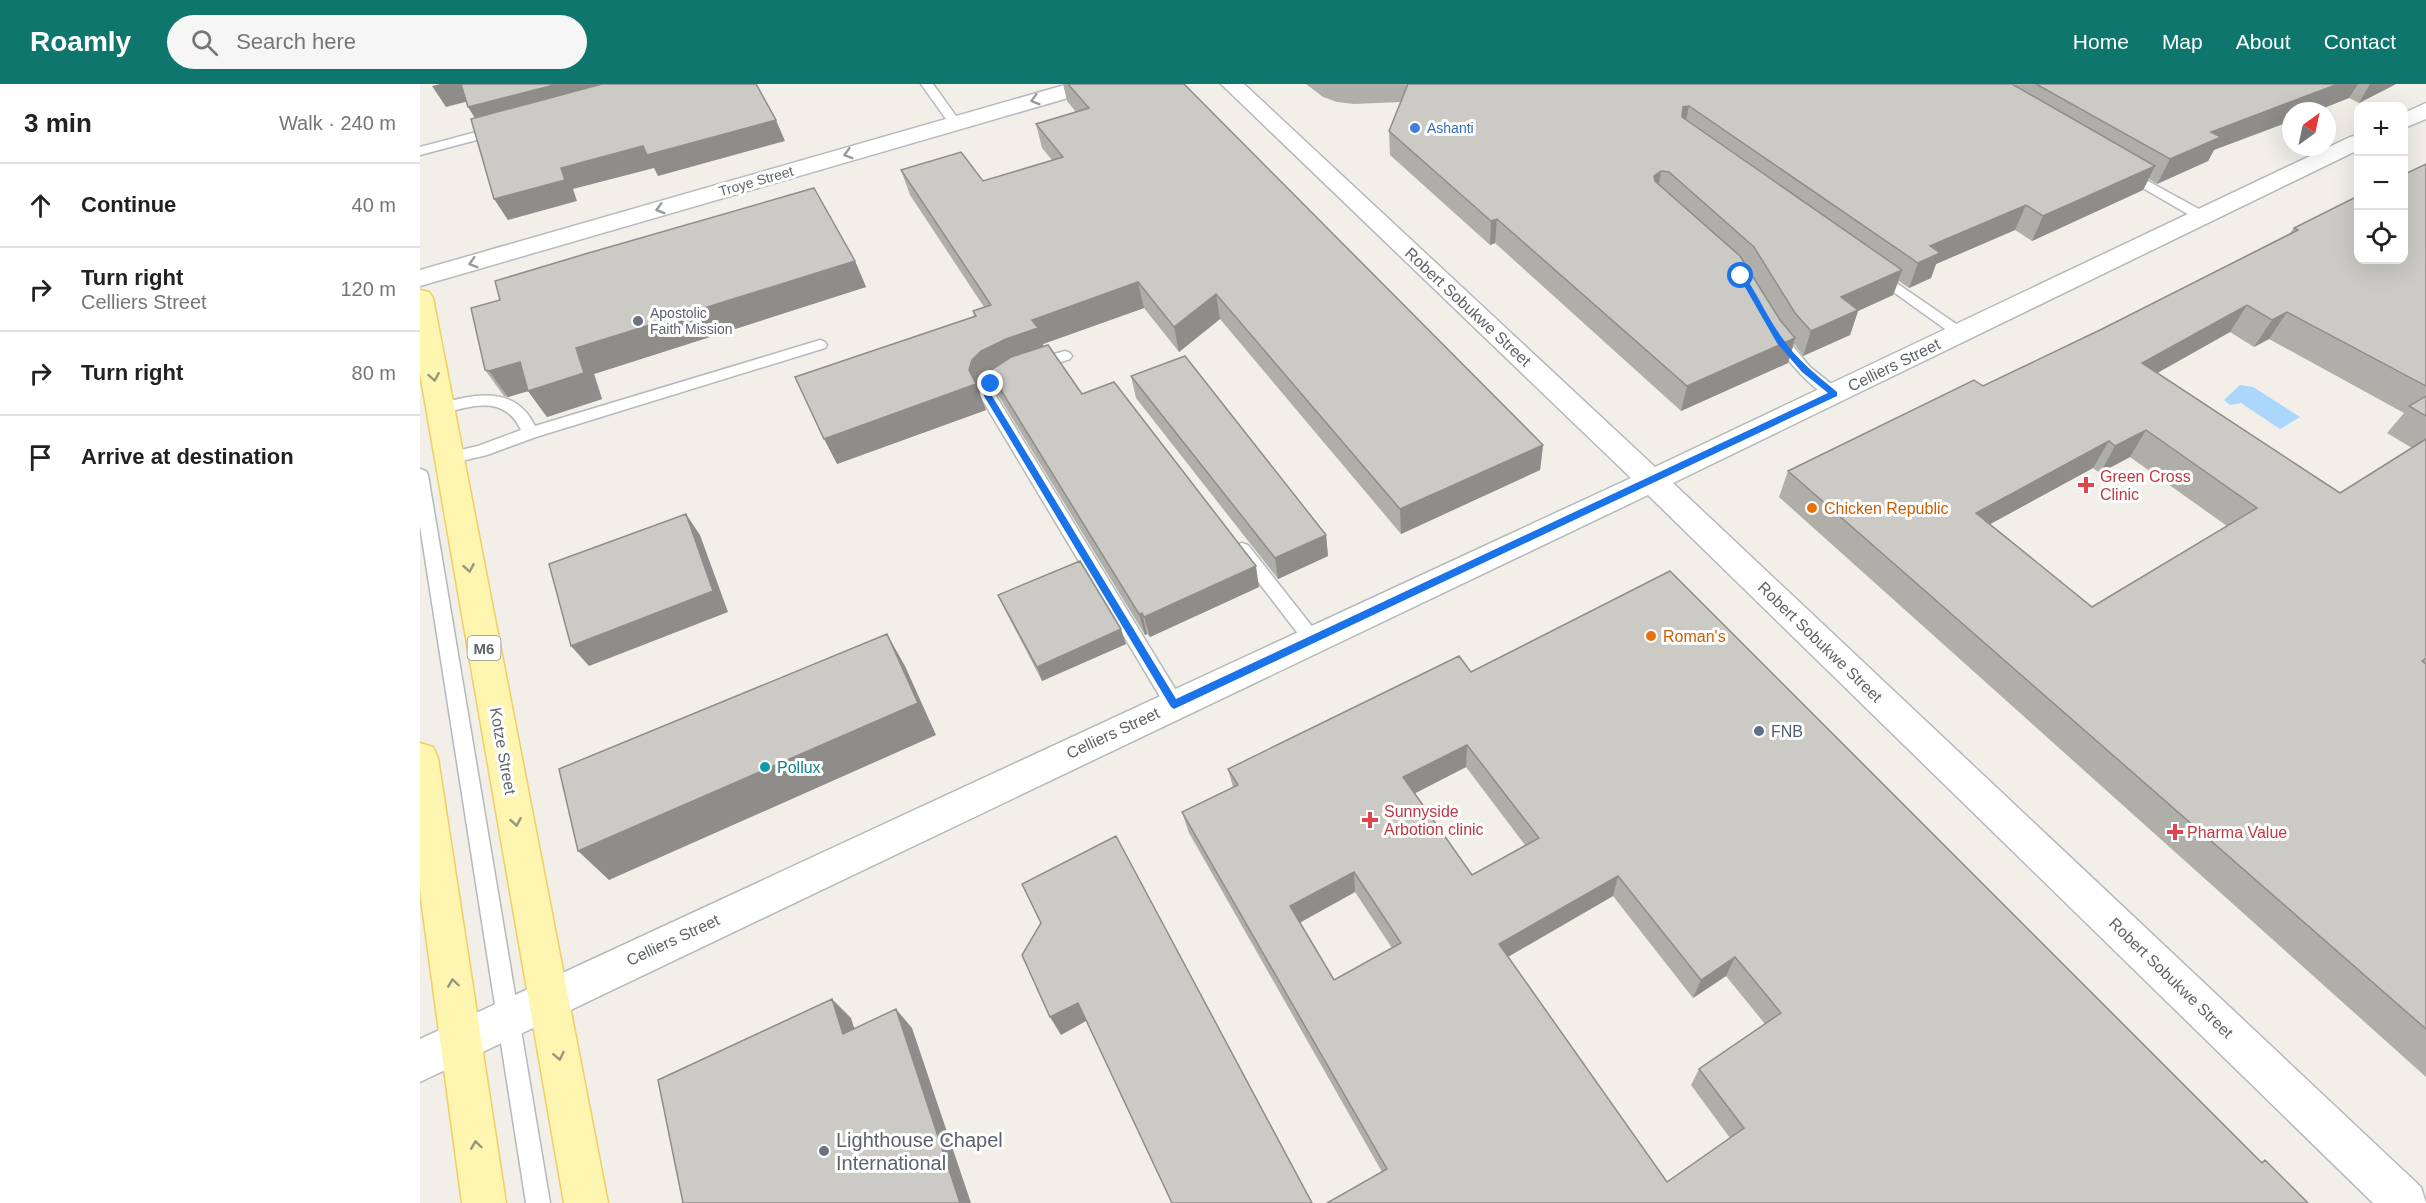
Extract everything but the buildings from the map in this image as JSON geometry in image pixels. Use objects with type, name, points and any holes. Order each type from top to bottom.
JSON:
[{"type":"main road","name":"Kotze Street","points":[[420,298],[586,1203]]},
{"type":"main road","points":[[420,758],[484,1203]]},
{"type":"street","name":"Troye Street","points":[[420,278],[1091,84]]},
{"type":"street","name":"Robert Sobukwe Street","points":[[1232,84],[1652,481],[2405,1203]]},
{"type":"street","name":"Celliers Street","points":[[420,1061],[1312,639],[1652,481],[2354,144]]},
{"type":"lane","points":[[927,84],[955,123]]},
{"type":"lane","points":[[420,151],[511,127]]},
{"type":"lane","points":[[2112,165],[2203,217]]},
{"type":"lane","points":[[1865,265],[1960,333]]},
{"type":"lane","points":[[1769,323],[1780,341],[1805,370],[1834,394]]},
{"type":"lane","points":[[449,458],[481,451],[530,433],[820,345]]},
{"type":"lane","points":[[1065,356],[1004,376],[991,384],[987,390],[988,396],[1174,705]]},
{"type":"lane","points":[[440,409],[470,401],[497,399],[522,417],[530,433]]},
{"type":"lane","points":[[420,475],[538,1203]]},
{"type":"lane","points":[[1232,536],[1312,639]]},
{"type":"water","points":[[2240,385],[2253,387],[2300,417],[2280,429],[2241,403],[2230,405],[2224,400]]},
{"type":"place","name":"Ashanti","points":[[1415,128]]},
{"type":"place","name":"Apostolic Faith Mission","points":[[638,321]]},
{"type":"place","name":"Green Cross Clinic","points":[[2086,485]]},
{"type":"place","name":"Chicken Republic","points":[[1812,508]]},
{"type":"place","name":"Roman's","points":[[1651,636]]},
{"type":"place","name":"FNB","points":[[1759,731]]},
{"type":"place","name":"Pollux","points":[[765,767]]},
{"type":"place","name":"Sunnyside Arbotion clinic","points":[[1370,820]]},
{"type":"place","name":"Pharma Value","points":[[2175,832]]},
{"type":"place","name":"Lighthouse Chapel International","points":[[824,1151]]},
{"type":"route","points":[[991,384],[987,390],[988,396],[1174,705],[1834,394],[1805,370],[1780,341],[1741,276]]}]
